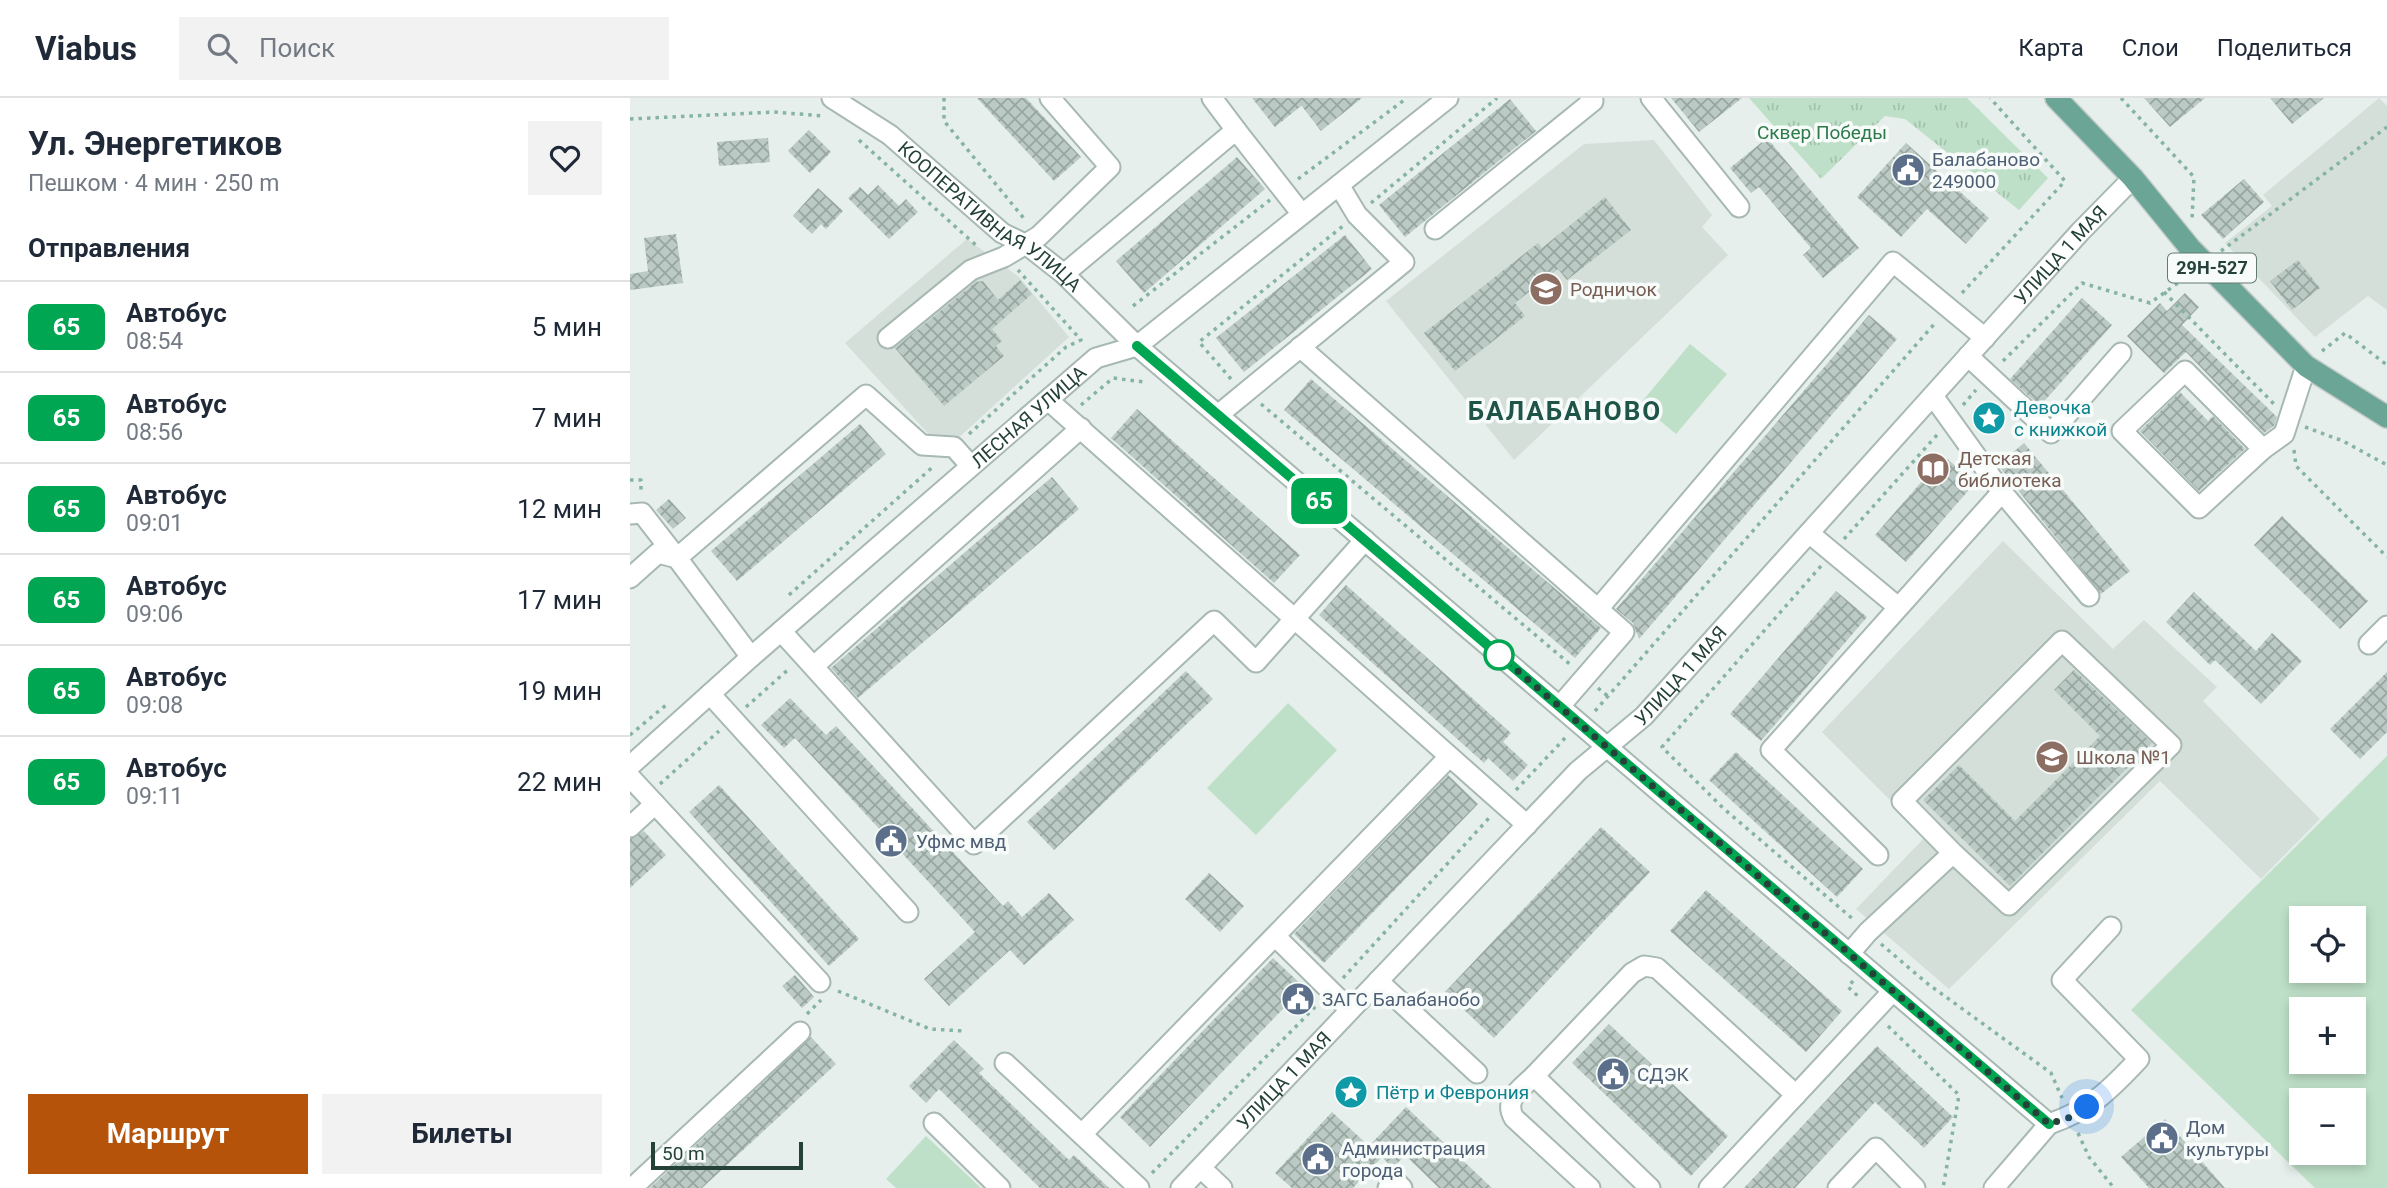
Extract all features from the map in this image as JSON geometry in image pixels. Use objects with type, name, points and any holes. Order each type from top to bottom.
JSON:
[{"type":"main road","name":"29Н-527","points":[[2056,98],[2133,178],[2206,263],[2313,359],[2387,417]]},
{"type":"street","name":"КООПЕРАТИВНАЯ УЛИЦА","points":[[832,98],[890,135],[1002,233],[1033,241],[1137,346],[2049,1124]]},
{"type":"street","points":[[888,338],[971,270],[1004,257],[1033,241],[1110,167],[1051,98]]},
{"type":"street","points":[[1212,98],[1301,213]]},
{"type":"street","name":"ЛЕСНАЯ УЛИЦА","points":[[630,766],[751,656],[1096,358],[1137,346],[1448,98]]},
{"type":"street","points":[[1651,98],[1739,206]]},
{"type":"street","points":[[1435,229],[1594,99]]},
{"type":"street","points":[[1064,274],[1236,131]]},
{"type":"street","name":"УЛИЦА 1 МАЯ","points":[[1181,1188],[1578,771],[1644,716],[1984,338],[2133,178]]},
{"type":"street","points":[[1218,415],[1404,262],[1357,215],[1339,185]]},
{"type":"street","points":[[1598,609],[1893,262],[1984,338]]},
{"type":"street","points":[[1300,347],[1624,632],[1559,706]]},
{"type":"street","points":[[1968,356],[2052,433],[2121,353]]},
{"type":"street","points":[[2263,449],[2185,370],[2122,431],[2200,508],[2284,433],[2313,359]]},
{"type":"street","points":[[677,558],[866,395],[922,445],[954,447],[970,465]]},
{"type":"street","points":[[1933,396],[2002,492],[2089,596]]},
{"type":"street","points":[[1048,400],[1527,825]]},
{"type":"street","points":[[814,666],[1081,428]]},
{"type":"street","points":[[1878,855],[1771,750],[2002,492]]},
{"type":"street","points":[[630,514],[642,513],[751,656]]},
{"type":"street","points":[[1809,533],[1898,607]]},
{"type":"street","points":[[781,631],[974,844],[1214,621],[1256,662],[1365,540]]},
{"type":"street","points":[[630,578],[659,553],[677,558]]},
{"type":"street","points":[[2369,644],[2387,626]]},
{"type":"street","points":[[2062,641],[2171,745],[2008,905],[1953,853],[1902,801],[2062,641]]},
{"type":"street","points":[[710,694],[908,912]]},
{"type":"street","points":[[1083,1133],[1449,757]]},
{"type":"street","points":[[630,777],[827,986]]},
{"type":"street","points":[[630,827],[654,804]]},
{"type":"street","points":[[1849,954],[1868,932],[1953,853]]},
{"type":"street","points":[[1994,1188],[2049,1124],[2071,1117],[2104,1097],[2139,1059],[2062,980],[2111,926]]},
{"type":"street","points":[[1276,937],[1350,1010]]},
{"type":"street","points":[[1590,1188],[1514,1118],[1508,1108],[1509,1102],[1632,973],[1644,966],[1657,968],[1796,1095]]},
{"type":"street","points":[[1378,981],[1477,1073]]},
{"type":"street","points":[[1709,1188],[1892,992]]},
{"type":"street","points":[[632,1188],[800,1032]]},
{"type":"street","points":[[1005,1063],[1139,1188]]},
{"type":"street","points":[[1534,1076],[1650,1188]]},
{"type":"street","points":[[934,1123],[1000,1188]]},
{"type":"street","points":[[1838,1188],[1876,1148],[1915,1188]]},
{"type":"street","points":[[1201,1168],[1222,1188]]},
{"type":"street","points":[[1388,1188],[1395,1181],[1402,1188]]},
{"type":"path","points":[[944,98],[944,121],[1033,241]]},
{"type":"path","points":[[1139,1188],[1330,991],[1551,751],[1610,698],[1948,308],[2065,181],[1990,98]]},
{"type":"path","points":[[2121,98],[2194,177],[2192,227]]},
{"type":"path","points":[[630,119],[774,112],[824,116],[832,122]]},
{"type":"path","points":[[2051,1073],[1927,984],[1723,808],[1662,747],[1989,376],[2082,283],[2150,303],[2387,127]]},
{"type":"path","points":[[780,603],[1066,347],[1081,340],[1026,277],[1004,257],[979,247],[893,168],[849,133]]},
{"type":"path","points":[[2313,359],[2345,333],[2387,365]]},
{"type":"path","points":[[1199,342],[1224,372],[1610,698]]},
{"type":"path","points":[[2301,425],[2343,440],[2387,465]]},
{"type":"path","points":[[630,735],[669,702]]},
{"type":"path","points":[[1883,946],[1848,987],[1959,1095],[1943,1188]]},
{"type":"path","points":[[800,1032],[804,1017],[827,986],[930,1029],[964,1031]]},
{"type":"shaded area","points":[[2379,98],[2387,106],[2387,310],[2368,296],[2315,337],[2225,243],[2272,206],[2263,195]]},
{"type":"shaded area","name":"Родничок","points":[[1654,140],[1712,215],[1702,227],[1728,255],[1514,460],[1386,301],[1584,144]]},
{"type":"shaded area","points":[[967,239],[1019,277],[1069,337],[944,451],[845,343]]},
{"type":"shaded area","name":"Школа №1","points":[[2003,541],[2113,649],[2144,620],[2217,687],[2203,701],[2320,819],[2261,879],[2160,781],[1949,989],[1856,909],[1926,836],[1822,732]]},
{"type":"green space","name":"Сквер Победы","points":[[1749,98],[1967,98],[2048,178],[2019,210],[1905,119],[1885,116],[1821,179]]},
{"type":"green space","points":[[1690,344],[1727,374],[1676,434],[1640,404]]},
{"type":"green space","points":[[1288,703],[1337,750],[1256,835],[1207,788]]},
{"type":"green space","points":[[2387,756],[2387,1188],[2315,1188],[2291,1165],[2366,1165],[2366,1088],[2289,1088],[2289,1163],[2131,1010]]},
{"type":"green space","points":[[926,1136],[981,1188],[896,1188],[886,1179]]},
{"type":"building","points":[[977,98],[1026,98],[1081,157],[1054,181]]},
{"type":"building","points":[[1252,98],[1311,98],[1275,127]]},
{"type":"building","points":[[1311,98],[1362,98],[1321,131],[1301,105]]},
{"type":"building","points":[[1671,98],[1742,98],[1699,132]]},
{"type":"building","points":[[2144,98],[2205,98],[2170,127]]},
{"type":"building","points":[[2270,98],[2324,98],[2292,124]]},
{"type":"building","points":[[1510,99],[1536,131],[1405,237],[1379,205]]},
{"type":"building","points":[[809,130],[831,152],[810,173],[788,151]]},
{"type":"building","points":[[768,138],[770,162],[719,166],[717,142]]},
{"type":"building","points":[[1767,138],[1859,248],[1823,278],[1803,255],[1811,248],[1759,187],[1751,193],[1730,168]]},
{"type":"building","name":"Балабаново 249000","points":[[1906,143],[1989,218],[1966,244],[1927,209],[1901,237],[1857,197]]},
{"type":"building","points":[[1237,157],[1265,189],[1144,293],[1116,261]]},
{"type":"building","points":[[2244,179],[2264,202],[2223,239],[2201,215]]},
{"type":"building","points":[[878,185],[899,206],[906,199],[918,212],[889,239],[848,198],[860,187],[868,195]]},
{"type":"building","points":[[818,188],[843,211],[826,229],[821,224],[812,234],[793,216]]},
{"type":"building","points":[[1605,197],[1631,230],[1567,280],[1558,269],[1515,303],[1525,316],[1455,371],[1424,333],[1538,243],[1542,248]]},
{"type":"building","points":[[676,234],[683,283],[630,290],[630,274],[648,271],[644,238]]},
{"type":"building","points":[[1345,235],[1372,269],[1244,372],[1216,338]]},
{"type":"building","points":[[2298,260],[2320,288],[2292,310],[2270,281]]},
{"type":"building","points":[[1020,280],[1032,294],[992,329],[1002,341],[996,346],[1004,356],[944,406],[895,348],[976,282],[983,281],[998,300]]},
{"type":"building","points":[[2185,293],[2199,307],[2182,325],[2277,417],[2274,426],[2264,433],[2186,352],[2164,373],[2127,336],[2160,303],[2167,311]]},
{"type":"building","points":[[2082,298],[2112,325],[2040,406],[2010,379]]},
{"type":"building","points":[[1869,315],[1897,339],[1639,639],[1633,623],[1616,609]]},
{"type":"building","points":[[1311,379],[1601,628],[1575,658],[1284,410]]},
{"type":"building","points":[[2180,392],[2208,421],[2213,416],[2245,449],[2199,491],[2140,431]]},
{"type":"building","points":[[1137,409],[1300,555],[1274,583],[1111,438]]},
{"type":"building","points":[[860,424],[886,454],[737,581],[711,551]]},
{"type":"building","points":[[2024,443],[2130,571],[2101,594],[1998,465]]},
{"type":"building","points":[[1944,456],[1975,483],[1906,562],[1875,535]]},
{"type":"building","points":[[1052,477],[1079,509],[858,698],[831,668]]},
{"type":"building","points":[[669,499],[686,518],[673,529],[656,510]]},
{"type":"building","points":[[2282,516],[2368,601],[2340,629],[2254,545]]},
{"type":"building","points":[[1346,585],[1511,733],[1503,742],[1528,765],[1513,781],[1488,758],[1484,763],[1319,615]]},
{"type":"building","points":[[1836,591],[1867,617],[1761,741],[1730,714]]},
{"type":"building","points":[[2194,592],[2256,651],[2272,633],[2302,661],[2261,704],[2215,660],[2210,665],[2166,622]]},
{"type":"building","points":[[2074,670],[2152,743],[2010,886],[1923,800],[1959,765],[2015,821],[2100,736],[2054,690]]},
{"type":"building","points":[[1186,671],[1213,699],[1054,850],[1027,822]]},
{"type":"building","points":[[2387,672],[2387,732],[2360,759],[2330,729]]},
{"type":"building","points":[[790,698],[826,735],[836,726],[1003,906],[1008,901],[1022,917],[1049,893],[1074,920],[1024,965],[1010,950],[949,1006],[924,979],[975,932],[795,738],[784,748],[761,725]]},
{"type":"building","points":[[1736,752],[1863,869],[1837,897],[1709,780]]},
{"type":"building","points":[[1448,775],[1478,804],[1324,963],[1294,934]]},
{"type":"building","points":[[719,785],[859,939],[829,966],[689,812]]},
{"type":"building","points":[[1601,827],[1650,872],[1494,1038],[1445,992]]},
{"type":"building","points":[[644,831],[666,855],[630,888],[630,839]]},
{"type":"building","points":[[1209,873],[1244,906],[1220,932],[1185,899]]},
{"type":"building","points":[[1706,890],[1842,1011],[1806,1052],[1670,931]]},
{"type":"building","points":[[1273,958],[1304,987],[1150,1147],[1120,1117]]},
{"type":"building","points":[[795,975],[814,997],[802,1008],[782,986]]},
{"type":"building","points":[[1609,1024],[1728,1136],[1691,1176],[1572,1063]]},
{"type":"building","points":[[811,1037],[836,1064],[702,1188],[650,1188]]},
{"type":"building","points":[[954,1040],[984,1069],[979,1073],[1069,1160],[1074,1155],[1109,1188],[1040,1188],[939,1089],[926,1103],[909,1086]]},
{"type":"building","points":[[1877,1046],[1953,1117],[1924,1148],[1875,1102],[1795,1188],[1744,1188]]},
{"type":"building","points":[[1406,1107],[1492,1188],[1439,1188],[1405,1155],[1393,1168],[1382,1157],[1353,1188],[1292,1188],[1275,1173],[1332,1112],[1369,1146]]},
{"type":"building","name":"Дом культуры","points":[[2165,1119],[2225,1188],[2149,1188],[2121,1157]]},
{"type":"bus line","name":"65","points":[[1137,346],[2049,1124]]},
{"type":"place","name":"Балабаново 249000","points":[[1908,170]]},
{"type":"place","name":"Родничок","points":[[1546,289]]},
{"type":"place","name":"Девочка с книжкой","points":[[1989,418]]},
{"type":"place","name":"Детская библиотека","points":[[1933,469]]},
{"type":"place","name":"Школа №1","points":[[2052,757]]},
{"type":"place","name":"Уфмс мвд","points":[[891,841]]},
{"type":"place","name":"ЗАГС Балабанобо","points":[[1298,999]]},
{"type":"place","name":"СДЭК","points":[[1613,1074]]},
{"type":"place","name":"Пётр и Феврония","points":[[1351,1092]]},
{"type":"place","name":"Дом культуры","points":[[2162,1138]]},
{"type":"place","name":"Администрация города","points":[[1318,1159]]},
{"type":"district","name":"БАЛАБАНОВО","points":[[1565,411]]},
{"type":"route","points":[[1499,655],[2049,1124],[2071,1117],[2087,1107]]}]
